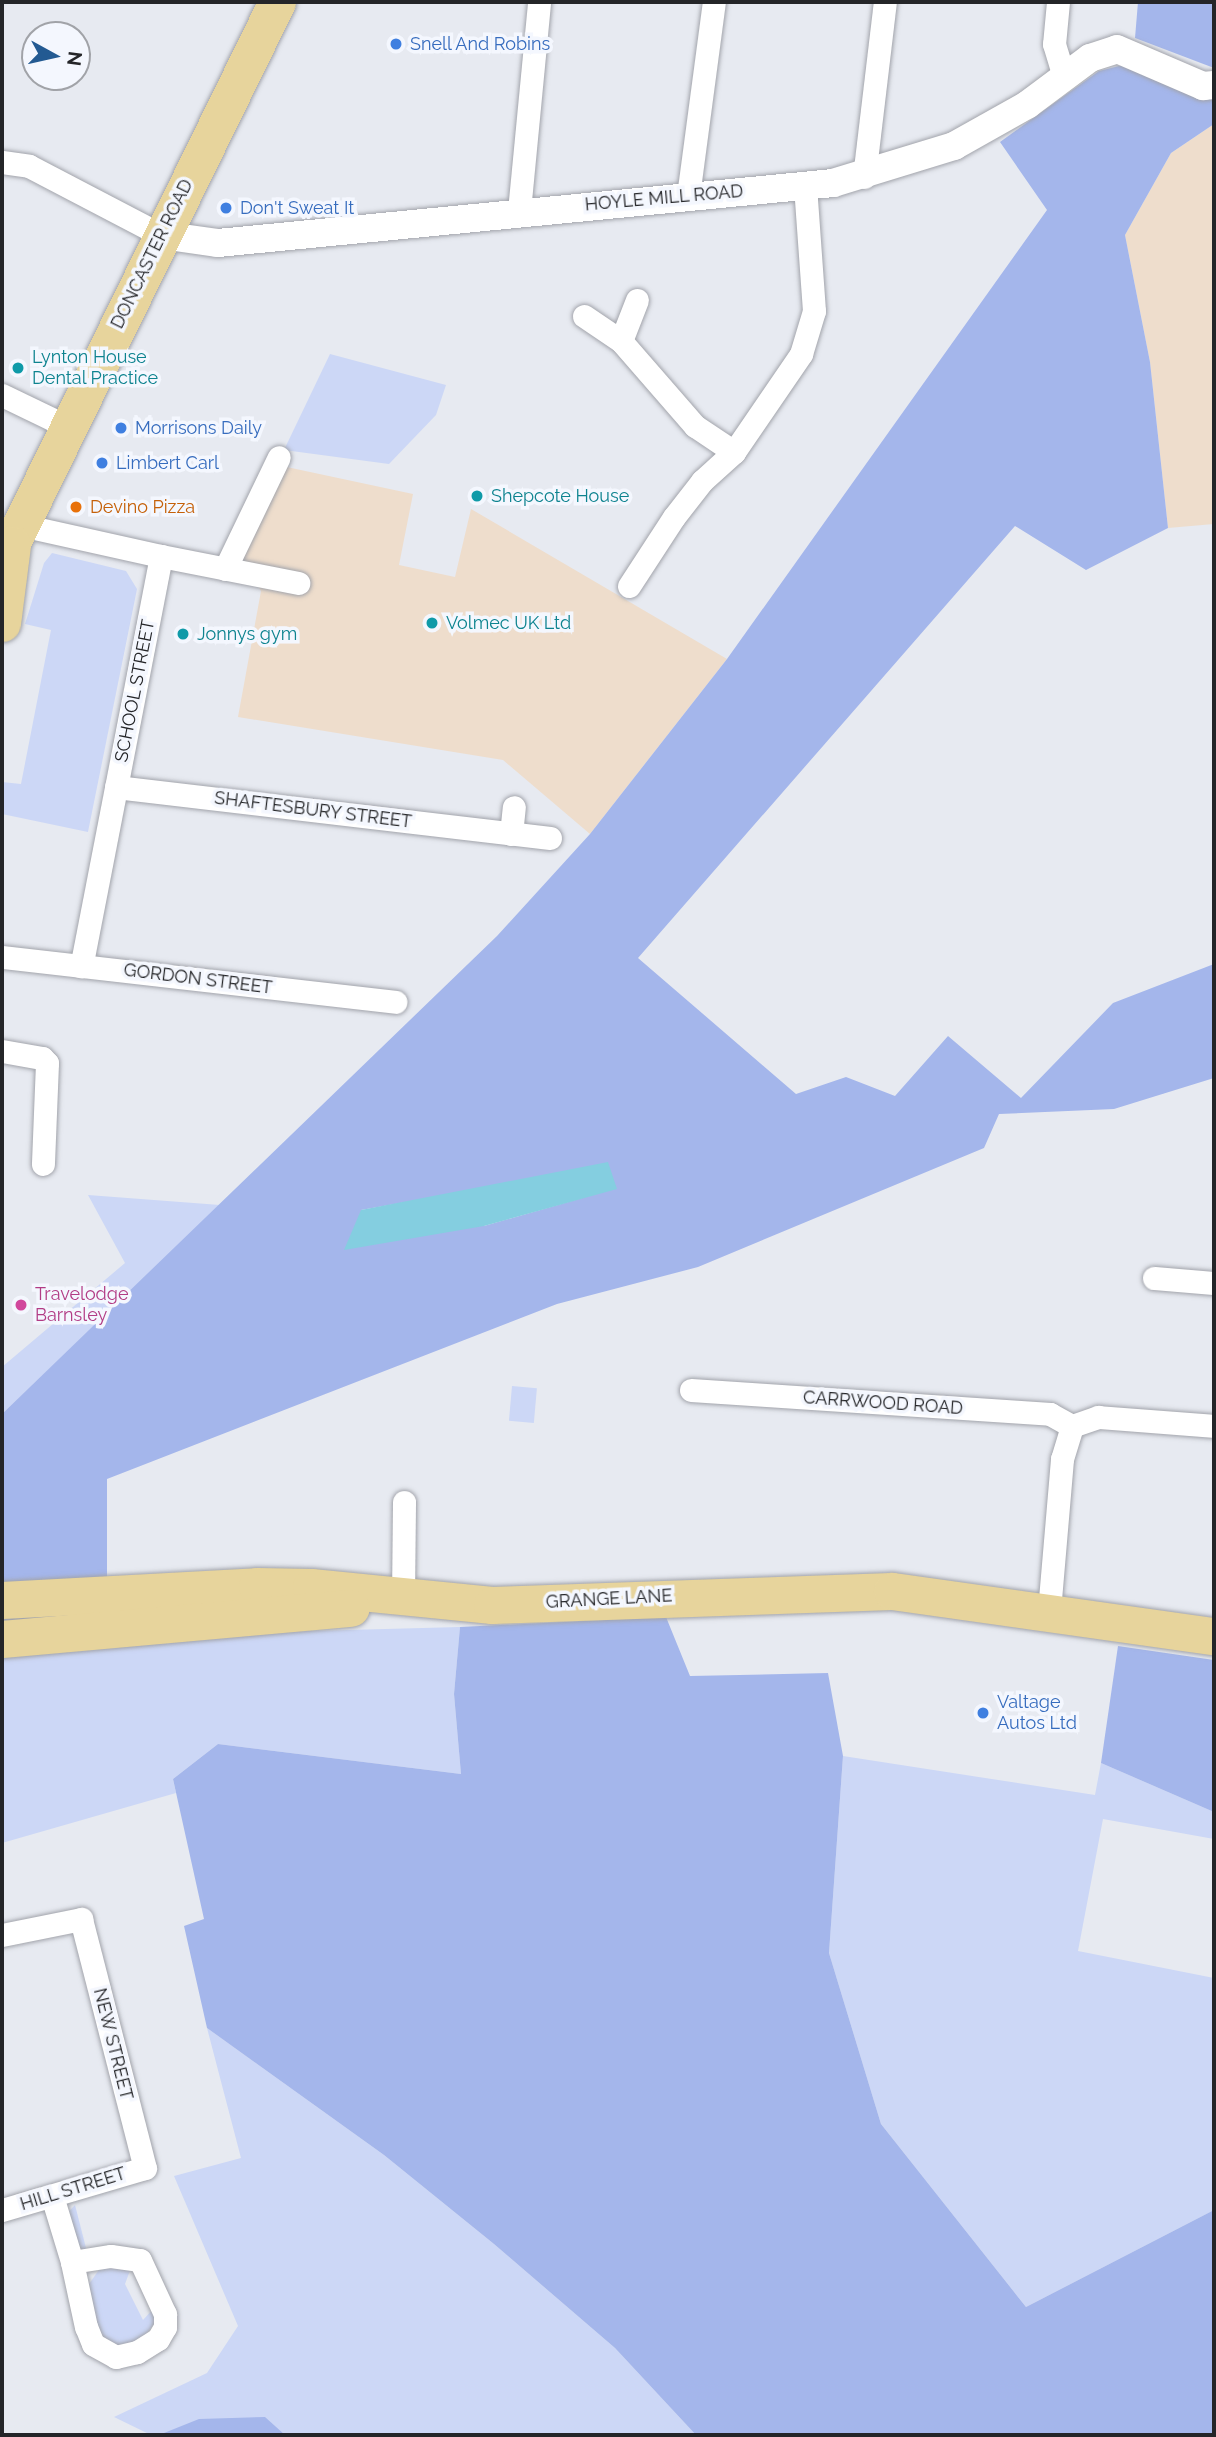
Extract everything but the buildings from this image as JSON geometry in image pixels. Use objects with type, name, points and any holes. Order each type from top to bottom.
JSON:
[{"type":"highway","name":"DONCASTER ROAD","points":[[2,623],[12,544],[66,426],[277,2]]},
{"type":"highway","name":"GRANGE LANE","points":[[2,1600],[257,1586],[311,1587],[492,1605],[892,1591],[1214,1636]]},
{"type":"highway","points":[[2,1639],[344,1609],[403,1598]]},
{"type":"street","points":[[519,211],[539,2]]},
{"type":"street","points":[[688,197],[714,2]]},
{"type":"street","points":[[864,177],[885,2]]},
{"type":"street","points":[[1058,2],[1054,44],[1064,77]]},
{"type":"street","name":"HOYLE MILL ROAD","points":[[161,235],[218,243],[519,211],[805,186],[864,177],[954,146],[1005,119],[1105,51],[1135,54],[1209,86]]},
{"type":"street","points":[[2,162],[29,166],[161,235]]},
{"type":"street","points":[[629,586],[688,499],[734,452],[801,354],[811,329],[813,273],[805,186]]},
{"type":"street","points":[[621,341],[637,300]]},
{"type":"street","points":[[584,316],[621,341],[695,426],[734,452]]},
{"type":"street","points":[[2,396],[66,426]]},
{"type":"street","points":[[225,569],[279,457]]},
{"type":"street","points":[[12,544],[161,556],[298,583]]},
{"type":"street","name":"SCHOOL STREET","points":[[81,966],[161,556]]},
{"type":"street","name":"SHAFTESBURY STREET","points":[[116,787],[550,838]]},
{"type":"street","points":[[511,834],[514,807]]},
{"type":"street","name":"GORDON STREET","points":[[2,957],[395,1002]]},
{"type":"street","points":[[2,1051],[42,1058],[47,1063],[50,1074],[43,1164]]},
{"type":"street","points":[[1154,1278],[1214,1283]]},
{"type":"street","name":"CARRWOOD ROAD","points":[[691,1390],[1050,1414],[1072,1426]]},
{"type":"street","points":[[1049,1611],[1062,1459],[1072,1426],[1098,1417],[1214,1426]]},
{"type":"street","points":[[403,1598],[404,1502]]},
{"type":"street","name":"NEW STREET","points":[[2,1935],[81,1919],[145,2168]]},
{"type":"street","name":"HILL STREET","points":[[2,2210],[145,2168]]},
{"type":"street","points":[[52,2196],[72,2262],[86,2327],[93,2344],[116,2357],[138,2352],[159,2339],[166,2327],[165,2314],[139,2260],[111,2256],[72,2262]]},
{"type":"shaded area","points":[[1138,2],[1214,2],[1214,68],[1135,38]]},
{"type":"shaded area","points":[[1127,64],[1214,99],[1214,124],[1171,153],[1125,235],[1150,362],[1168,528],[1086,570],[1015,526],[638,958],[796,1094],[846,1077],[895,1096],[948,1036],[1021,1098],[1113,1003],[1214,964],[1214,1078],[1114,1109],[999,1114],[984,1148],[698,1267],[557,1304],[107,1479],[107,1586],[2,1586],[2,1414],[497,936],[590,834],[727,659],[1047,210],[1000,142],[1099,71]],"holes":[[[485,1188],[617,1188],[484,1226],[361,1210]]]},
{"type":"shaded area","points":[[1214,124],[1214,524],[1168,528],[1150,362],[1125,235],[1171,153]]},
{"type":"shaded area","points":[[330,354],[446,385],[436,415],[389,464],[284,450]]},
{"type":"shaded area","points":[[282,466],[413,494],[399,565],[455,577],[471,509],[727,659],[590,834],[503,760],[238,717],[261,591],[240,558]]},
{"type":"shaded area","points":[[52,553],[126,571],[137,589],[88,832],[2,814],[2,782],[21,784],[51,630],[25,624],[44,563]]},
{"type":"shaded area","points":[[608,1162],[617,1189],[484,1226],[344,1250],[361,1210]]},
{"type":"shaded area","points":[[88,1195],[220,1205],[2,1414],[2,1367],[125,1263]]},
{"type":"shaded area","points":[[512,1386],[537,1388],[534,1423],[509,1421]]},
{"type":"shaded area","points":[[666,1617],[690,1676],[828,1673],[843,1756],[829,1953],[881,2124],[1026,2307],[1214,2210],[1214,2435],[696,2435],[615,2348],[494,2244],[384,2155],[207,2028],[184,1926],[204,1919],[173,1779],[218,1744],[461,1774],[454,1694],[460,1627]]},
{"type":"shaded area","points":[[460,1627],[454,1694],[461,1774],[218,1744],[173,1779],[176,1793],[2,1843],[2,1654],[196,1634]]},
{"type":"shaded area","points":[[1118,1646],[1214,1660],[1214,1812],[1101,1763]]},
{"type":"shaded area","points":[[843,1756],[1095,1795],[1101,1763],[1214,1812],[1214,1839],[1103,1819],[1078,1951],[1214,1978],[1214,2210],[1026,2307],[881,2124],[829,1953]]},
{"type":"shaded area","points":[[207,2028],[384,2155],[494,2244],[615,2348],[696,2435],[151,2435],[114,2417],[207,2373],[238,2326],[174,2176],[241,2158]]},
{"type":"shaded area","points":[[75,2205],[87,2252],[78,2250],[67,2214]]},
{"type":"shaded area","points":[[101,2267],[131,2268],[125,2284],[143,2320],[154,2308],[156,2321],[140,2342],[113,2346],[98,2334],[89,2284]]},
{"type":"shaded area","points":[[265,2417],[285,2435],[159,2435],[199,2419]]},
{"type":"place","name":"Snell And Robins","points":[[396,44]]},
{"type":"place","name":"Don't Sweat It","points":[[226,208]]},
{"type":"place","name":"Lynton House Dental Practice","points":[[18,368]]},
{"type":"place","name":"Morrisons Daily","points":[[121,428]]},
{"type":"place","name":"Limbert Carl","points":[[102,463]]},
{"type":"place","name":"Shepcote House","points":[[477,496]]},
{"type":"place","name":"Devino Pizza","points":[[76,507]]},
{"type":"place","name":"Volmec UK Ltd","points":[[432,623]]},
{"type":"place","name":"Jonnys gym","points":[[183,634]]},
{"type":"place","name":"Travelodge Barnsley","points":[[21,1305]]},
{"type":"place","name":"Valtage Autos Ltd","points":[[983,1713]]}]
